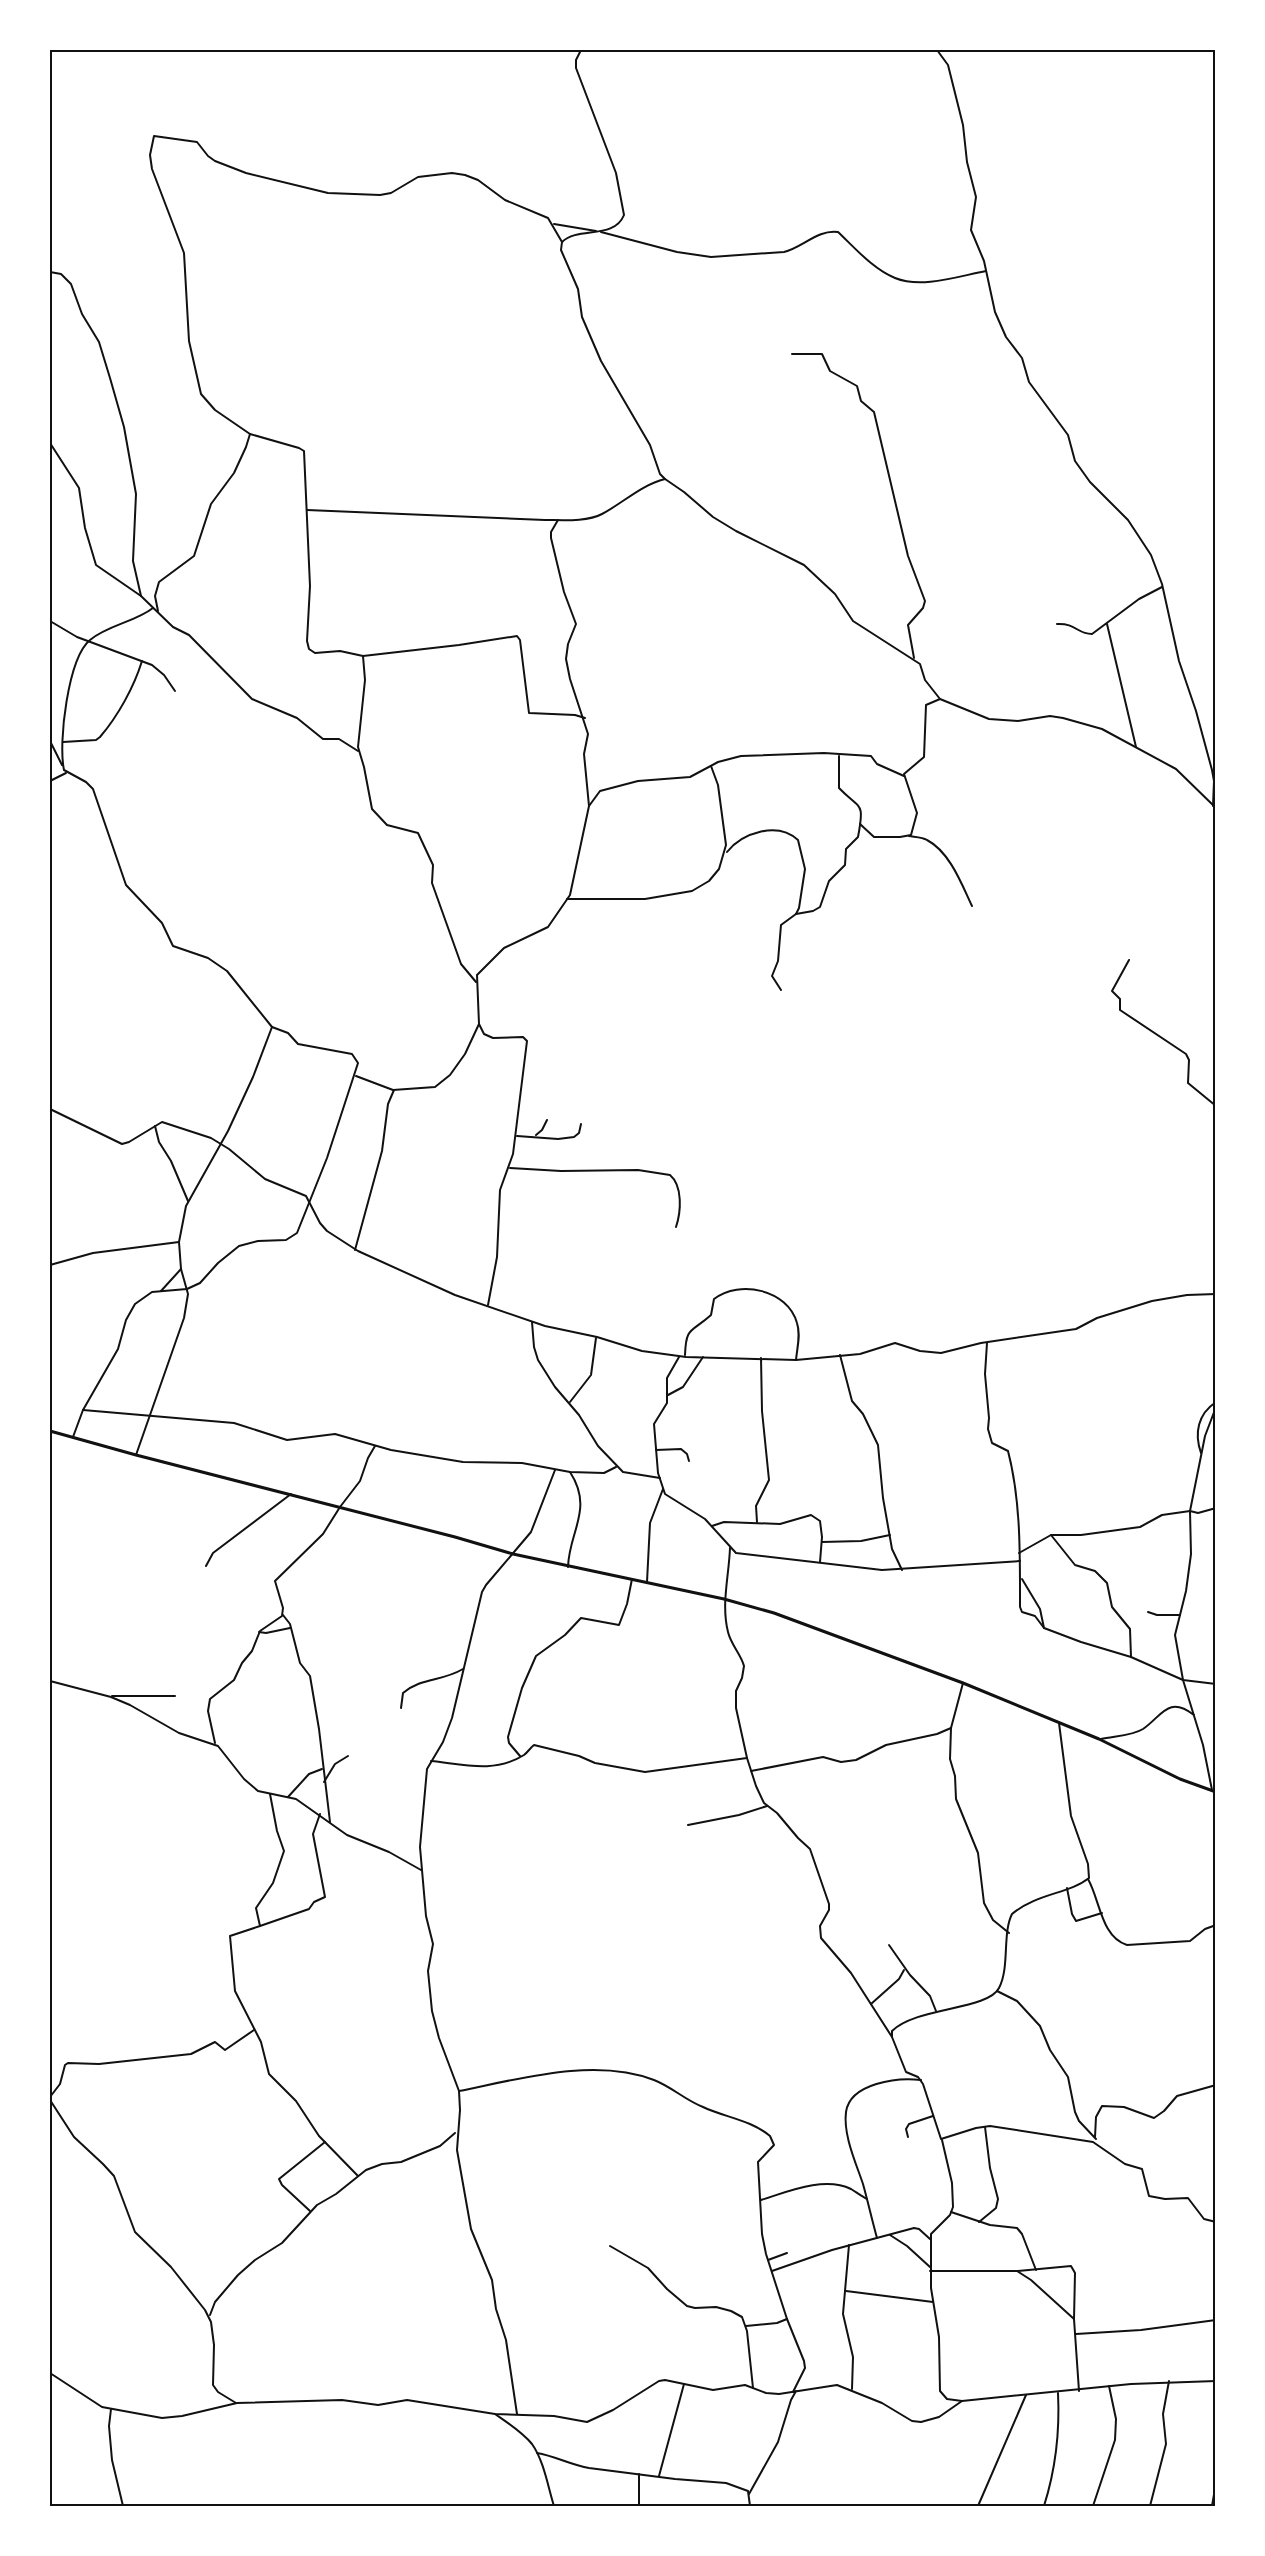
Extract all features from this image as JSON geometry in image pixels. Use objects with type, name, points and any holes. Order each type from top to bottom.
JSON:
[{"type":"street","points":[[562,242],[569,235],[600,231],[622,220],[625,209],[610,152],[576,68],[580,50]]},
{"type":"street","points":[[937,50],[951,72],[963,125],[967,162],[976,197],[970,230],[986,271],[989,295],[995,312],[1006,337],[1022,358],[1029,382],[1066,430],[1075,461],[1136,531],[1150,555],[1163,586],[1179,661],[1189,687],[1212,770],[1214,807]]},
{"type":"street","points":[[585,718],[575,715],[529,713],[520,640],[517,636],[363,656],[340,651],[315,652],[308,647],[310,586],[303,451],[250,434],[215,410],[201,394],[196,381],[188,326],[184,253],[152,169],[150,155],[154,136],[197,142],[207,156],[215,161],[246,173],[328,193],[380,195],[391,193],[418,177],[452,173],[465,175],[478,180],[505,200],[548,218],[562,242],[561,250],[578,289],[582,317],[601,362],[650,445],[660,474],[665,479],[713,517],[804,565],[835,594],[853,621],[914,658],[920,664],[926,680],[940,699],[989,719],[1018,721],[1050,716],[1102,729],[1176,770],[1214,807]]},
{"type":"street","points":[[552,224],[600,231],[677,252],[711,257],[795,250],[817,236],[833,231],[838,232],[877,267],[898,279],[927,281],[986,271]]},
{"type":"street","points":[[50,272],[61,274],[71,284],[82,314],[99,342],[124,427],[135,488],[133,561],[141,596]]},
{"type":"street","points":[[792,354],[822,354],[830,371],[857,386],[861,401],[874,412],[908,556],[925,601],[923,608],[908,626],[914,658]]},
{"type":"street","points":[[158,611],[155,596],[159,582],[194,556],[211,504],[234,473],[250,434]]},
{"type":"street","points":[[50,443],[79,488],[85,528],[96,565],[141,596],[173,627],[185,632],[203,647],[252,699],[297,718],[323,739],[339,739],[358,751]]},
{"type":"street","points":[[307,510],[558,520],[598,516],[651,484],[665,479]]},
{"type":"street","points":[[488,1306],[497,1257],[500,1190],[509,1168],[516,1137],[527,1040],[520,1036],[489,1037],[484,1034],[479,1024],[476,982],[481,969],[504,948],[548,927],[567,899],[579,860],[588,806],[584,754],[588,734],[566,659],[568,644],[576,624],[564,592],[550,532],[558,520]]},
{"type":"street","points":[[1057,624],[1070,623],[1088,634],[1107,624],[1139,599],[1163,586]]},
{"type":"street","points":[[63,766],[64,711],[78,658],[89,640],[153,608]]},
{"type":"street","points":[[50,621],[69,633],[142,661],[161,671],[175,691]]},
{"type":"street","points":[[1107,624],[1136,747]]},
{"type":"street","points":[[363,656],[365,680],[358,751],[364,767],[373,812],[387,825],[418,832],[433,865],[432,883],[461,964],[476,982]]},
{"type":"street","points":[[62,742],[96,740],[100,737],[138,674],[142,661]]},
{"type":"street","points":[[903,776],[924,757],[926,705],[940,699]]},
{"type":"street","points":[[50,741],[66,773],[86,782],[93,789],[126,885],[162,923],[172,946],[208,958],[227,971],[272,1027],[288,1034],[298,1044],[352,1054],[358,1063],[322,1170],[297,1233],[286,1240],[258,1241],[239,1246],[218,1263],[200,1283],[187,1289],[150,1293],[131,1310],[118,1349],[84,1410],[73,1437]]},
{"type":"street","points":[[588,806],[600,791],[638,782],[690,777],[711,766],[741,756],[824,753],[871,756],[877,764],[903,776],[917,813],[909,836]]},
{"type":"street","points":[[781,990],[772,975],[778,961],[782,925],[796,914],[813,911],[820,907],[829,880],[845,865],[846,849],[858,837],[859,804],[839,789],[839,755]]},
{"type":"street","points":[[711,766],[718,785],[726,845],[725,854]]},
{"type":"street","points":[[50,781],[66,773]]},
{"type":"street","points":[[860,824],[874,837],[909,836],[927,840],[953,868],[972,906]]},
{"type":"street","points":[[567,899],[645,899],[692,891],[703,886],[715,876],[725,854],[738,839],[756,833],[778,831],[796,838],[803,855],[805,869],[801,900],[796,914]]},
{"type":"street","points":[[1129,960],[1112,991],[1119,999],[1120,1010],[1186,1054],[1189,1060],[1188,1083],[1215,1106]]},
{"type":"street","points":[[355,1076],[394,1090],[435,1087],[442,1082],[465,1054],[479,1024]]},
{"type":"street","points":[[136,1455],[184,1318],[187,1289],[181,1269],[179,1242],[188,1202],[222,1144],[253,1077],[272,1027]]},
{"type":"street","points":[[356,1250],[382,1151],[388,1104],[394,1090]]},
{"type":"street","points":[[50,1109],[122,1144],[155,1126],[168,1123],[202,1134],[222,1144],[266,1179],[302,1193],[309,1199],[327,1231],[356,1250],[455,1295],[532,1322],[597,1337],[642,1351],[684,1357],[796,1360],[860,1354],[894,1343],[920,1351],[941,1353],[1076,1329],[1097,1318],[1152,1301],[1187,1295],[1215,1294]]},
{"type":"street","points":[[534,1136],[542,1130],[547,1120]]},
{"type":"street","points":[[516,1137],[574,1137],[579,1133],[581,1124]]},
{"type":"street","points":[[155,1126],[159,1142],[171,1161],[188,1202]]},
{"type":"street","points":[[509,1168],[524,1167],[561,1171],[638,1170],[670,1175],[676,1183],[680,1204],[676,1227]]},
{"type":"street","points":[[50,1265],[93,1253],[179,1242]]},
{"type":"street","points":[[160,1291],[181,1269]]},
{"type":"street","points":[[684,1357],[688,1332],[711,1315],[714,1299],[729,1291],[749,1290],[773,1294],[786,1303],[793,1313],[799,1331],[796,1360]]},
{"type":"street","points":[[532,1322],[534,1347],[538,1360],[555,1387],[570,1402],[597,1446],[623,1472],[660,1478]]},
{"type":"street","points":[[570,1402],[591,1375],[597,1337]]},
{"type":"street","points":[[987,1343],[985,1374],[988,1428],[992,1443],[1008,1452],[1018,1507],[1022,1611],[1035,1616],[1044,1628],[1131,1657],[1183,1680],[1215,1684]]},
{"type":"street","points":[[840,1355],[852,1401],[863,1414],[878,1445],[883,1498],[890,1535],[896,1560],[902,1570]]},
{"type":"street","points":[[680,1356],[667,1378],[667,1403],[654,1424],[655,1450],[663,1489],[669,1498],[690,1509],[712,1526],[730,1548],[740,1555],[820,1562],[861,1569],[902,1570],[1020,1561]]},
{"type":"street","points":[[668,1395],[683,1387],[703,1357]]},
{"type":"street","points":[[758,1522],[756,1506],[769,1480],[762,1412],[760,1358]]},
{"type":"street","points":[[1201,1453],[1197,1435],[1199,1422],[1203,1413],[1215,1402]]},
{"type":"street","points":[[1214,1791],[1183,1680],[1175,1635],[1186,1592],[1191,1554],[1190,1511],[1201,1453],[1215,1407]]},
{"type":"street","points":[[84,1410],[234,1423],[287,1440],[334,1434],[375,1446],[463,1462],[514,1463],[570,1472],[604,1473],[616,1467]]},
{"type":"street","points":[[50,1431],[513,1554],[724,1599],[805,1623],[963,1683],[1099,1739],[1180,1779],[1214,1791]]},
{"type":"street","points":[[330,1822],[322,1769],[321,1743],[310,1676],[298,1658],[290,1628],[283,1615],[275,1581],[323,1534],[360,1481],[375,1446]]},
{"type":"street","points":[[655,1450],[681,1449],[687,1454],[689,1461]]},
{"type":"street","points":[[517,2414],[506,2340],[494,2301],[492,2280],[471,2229],[457,2150],[459,2091],[439,2038],[432,2011],[428,1971],[433,1944],[426,1916],[420,1838],[425,1809],[426,1778],[431,1761],[443,1742],[452,1718],[484,1587],[531,1532],[555,1470]]},
{"type":"street","points":[[568,1567],[570,1546],[578,1528],[581,1499],[570,1472]]},
{"type":"street","points":[[647,1582],[650,1522],[663,1489]]},
{"type":"street","points":[[206,1566],[213,1553],[291,1494]]},
{"type":"street","points":[[1019,1553],[1051,1535],[1081,1535],[1140,1527],[1162,1515],[1190,1511],[1198,1513],[1215,1508]]},
{"type":"street","points":[[712,1526],[724,1522],[780,1524],[811,1515],[820,1521],[820,1562]]},
{"type":"street","points":[[821,1542],[861,1541],[890,1535]]},
{"type":"street","points":[[1051,1535],[1075,1565],[1095,1571],[1107,1583],[1112,1607],[1130,1629],[1131,1657]]},
{"type":"street","points":[[730,1548],[724,1599],[728,1634],[744,1666],[736,1698],[751,1771],[759,1793],[767,1806],[777,1813],[810,1849],[830,1904],[820,1926],[821,1938],[851,1973],[872,2004],[892,2037],[906,2072],[921,2080],[942,2139],[952,2182],[951,2212],[944,2222],[934,2228],[930,2239],[933,2302],[939,2337],[940,2391],[947,2399],[962,2402],[1169,2381],[1215,2381]]},
{"type":"street","points":[[1021,1576],[1040,1609],[1044,1628]]},
{"type":"street","points":[[520,1756],[509,1743],[508,1737],[522,1688],[536,1656],[565,1635],[581,1618],[620,1624],[632,1579]]},
{"type":"street","points":[[1148,1612],[1157,1615],[1180,1615]]},
{"type":"street","points":[[215,1744],[208,1711],[210,1699],[234,1680],[242,1663],[252,1651],[259,1632],[283,1615]]},
{"type":"street","points":[[259,1632],[266,1633],[290,1628]]},
{"type":"street","points":[[401,1708],[403,1693],[421,1681],[448,1677],[463,1669]]},
{"type":"street","points":[[50,1681],[109,1696],[139,1709],[179,1733],[215,1744],[226,1754],[251,1786],[270,1794],[296,1799],[321,1814],[347,1835],[389,1852],[422,1871]]},
{"type":"street","points":[[963,1683],[951,1728],[950,1759],[955,1776],[956,1799],[978,1854],[984,1903],[993,1920],[1009,1934]]},
{"type":"street","points":[[109,1696],[141,1694],[175,1696]]},
{"type":"street","points":[[1099,1739],[1140,1730],[1171,1707],[1184,1708],[1194,1715]]},
{"type":"street","points":[[1059,1723],[1071,1816],[1088,1864],[1090,1872],[1088,1879],[1112,1937],[1127,1945],[1190,1941],[1215,1924]]},
{"type":"street","points":[[751,1771],[823,1757],[841,1762],[856,1760],[886,1745],[937,1734],[951,1728]]},
{"type":"street","points":[[431,1761],[474,1767],[492,1766],[520,1756],[534,1745],[579,1756],[595,1763],[645,1772],[747,1758]]},
{"type":"street","points":[[324,1782],[335,1764],[348,1756]]},
{"type":"street","points":[[288,1797],[309,1774],[322,1769]]},
{"type":"street","points":[[260,1926],[256,1908],[273,1883],[284,1851],[277,1831],[270,1794]]},
{"type":"street","points":[[688,1825],[739,1815],[767,1806]]},
{"type":"street","points":[[321,1814],[313,1834],[325,1897],[314,1902],[309,1909],[230,1936],[235,1991],[261,2042],[269,2074],[296,2101],[325,2142],[358,2176]]},
{"type":"street","points":[[892,2037],[892,2031],[897,2026],[936,2011],[979,2002],[997,1991],[1003,1975],[1010,1918],[1021,1906],[1088,1879]]},
{"type":"street","points":[[1067,1888],[1072,1917],[1076,1922],[1102,1913]]},
{"type":"street","points":[[889,1945],[905,1969],[930,1996],[936,2011]]},
{"type":"street","points":[[872,2004],[899,1979],[905,1969]]},
{"type":"street","points":[[997,1991],[1017,2001],[1040,2026],[1050,2050],[1068,2077],[1079,2121],[1096,2141],[1125,2164],[1142,2169],[1149,2196],[1166,2199],[1186,2198],[1204,2219],[1215,2222]]},
{"type":"street","points":[[237,2403],[227,2399],[213,2385],[214,2345],[209,2316],[192,2291],[138,2235],[114,2176],[74,2137],[50,2098],[60,2084],[65,2065],[68,2063],[99,2064],[191,2054],[215,2042],[225,2050],[254,2030]]},
{"type":"street","points":[[459,2091],[558,2071],[640,2075],[655,2081],[694,2104],[736,2118],[770,2136],[774,2145],[756,2166],[762,2234],[768,2260],[805,2368],[791,2400],[778,2442],[749,2494],[750,2506]]},
{"type":"street","points":[[877,2238],[848,2133],[846,2110],[860,2091],[869,2086],[921,2080]]},
{"type":"street","points":[[1096,2141],[1095,2125],[1102,2106],[1124,2107],[1154,2118],[1178,2096],[1215,2085]]},
{"type":"street","points":[[908,2137],[906,2129],[909,2124],[934,2116]]},
{"type":"street","points":[[942,2139],[986,2127],[1096,2141]]},
{"type":"street","points":[[980,2222],[998,2204],[990,2168],[986,2127]]},
{"type":"street","points":[[209,2316],[215,2302],[238,2275],[255,2260],[282,2243],[310,2211],[358,2176],[378,2165],[401,2162],[440,2146],[455,2133]]},
{"type":"street","points":[[310,2211],[279,2180],[325,2142]]},
{"type":"street","points":[[760,2200],[816,2185],[852,2189],[867,2199]]},
{"type":"street","points":[[951,2212],[980,2222],[1017,2228],[1022,2234],[1035,2270]]},
{"type":"street","points":[[772,2271],[914,2228],[919,2229],[930,2239]]},
{"type":"street","points":[[890,2235],[908,2246],[930,2269],[1017,2271],[1063,2266],[1074,2268],[1074,2319],[1079,2391]]},
{"type":"street","points":[[610,2246],[648,2268],[687,2306],[716,2307],[742,2317],[746,2326],[753,2388]]},
{"type":"street","points":[[849,2246],[843,2320],[853,2357],[852,2389]]},
{"type":"street","points":[[768,2260],[787,2253]]},
{"type":"street","points":[[1017,2271],[1031,2280],[1074,2319]]},
{"type":"street","points":[[845,2291],[933,2302]]},
{"type":"street","points":[[746,2326],[788,2319]]},
{"type":"street","points":[[1076,2334],[1141,2330],[1215,2320]]},
{"type":"street","points":[[50,2373],[94,2402],[111,2409],[153,2417],[171,2417],[237,2403],[342,2400],[378,2405],[411,2400],[495,2414],[517,2414],[587,2422],[613,2410],[659,2381],[704,2389],[723,2389],[739,2385],[766,2393],[794,2392],[837,2385],[852,2389],[882,2403],[912,2421],[921,2422],[939,2417],[962,2402]]},
{"type":"street","points":[[1150,2506],[1166,2444],[1163,2414],[1169,2381]]},
{"type":"street","points":[[659,2477],[684,2384]]},
{"type":"street","points":[[1093,2506],[1115,2440],[1116,2419],[1109,2386]]},
{"type":"street","points":[[1044,2506],[1056,2467],[1059,2438],[1059,2392]]},
{"type":"street","points":[[978,2506],[1026,2395]]},
{"type":"street","points":[[111,2409],[109,2426],[112,2460],[123,2506]]},
{"type":"street","points":[[495,2414],[521,2433],[537,2453],[554,2506]]},
{"type":"street","points":[[537,2453],[555,2456],[582,2467],[659,2477],[726,2482],[741,2487],[749,2494]]},
{"type":"street","points":[[639,2473],[639,2506]]},
{"type":"street","points":[[1212,2506],[1215,2483]]}]
